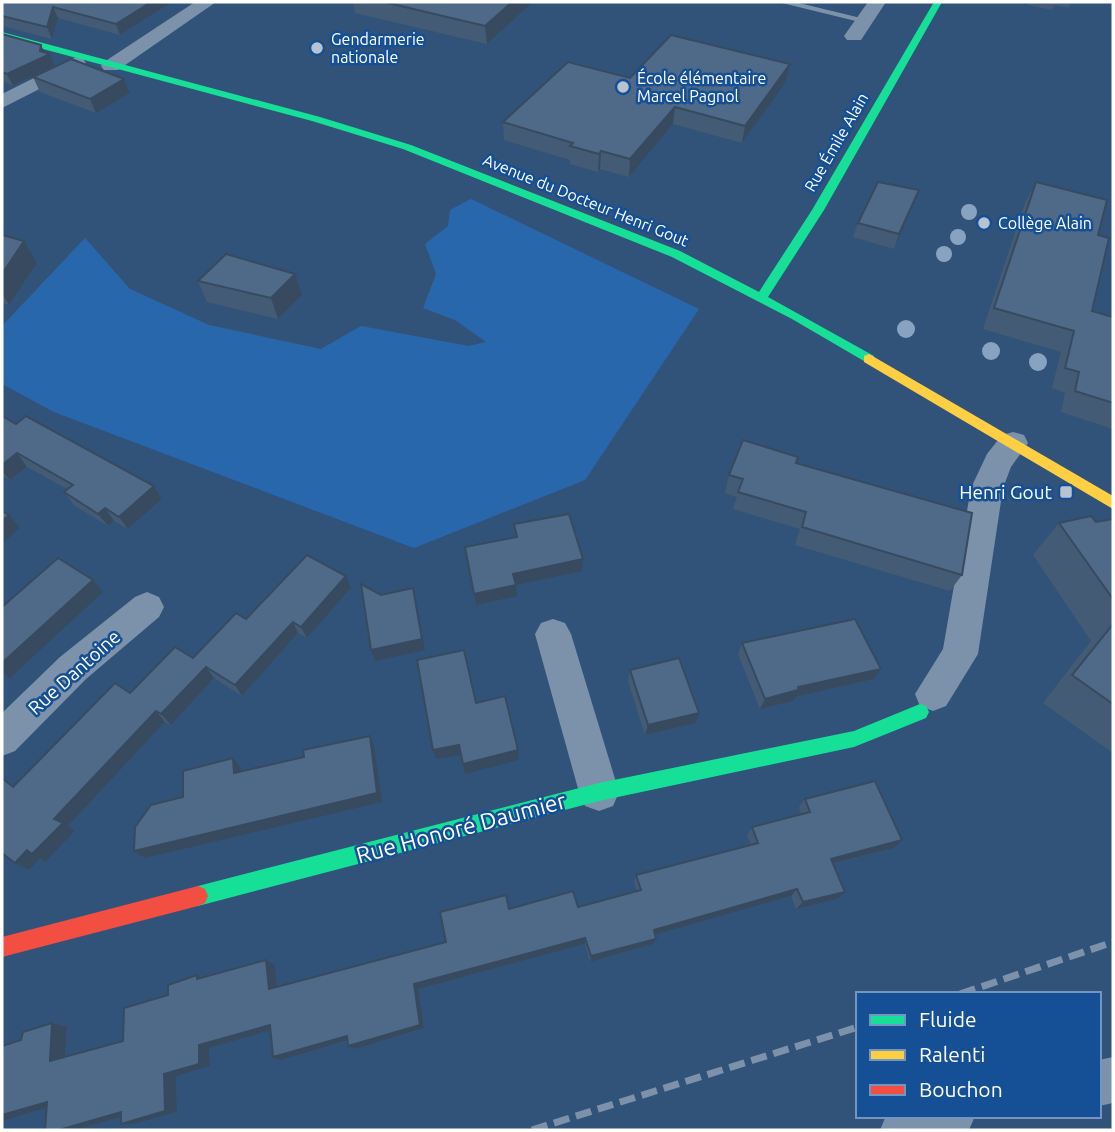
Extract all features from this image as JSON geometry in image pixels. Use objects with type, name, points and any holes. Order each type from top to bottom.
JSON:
[{"type":"main road","name":"Rue Émile Alain","points":[[762,297],[818,210],[938,2]]},
{"type":"main road","name":"Avenue du Docteur Henri Gout","points":[[2,35],[316,119],[407,147],[676,254],[762,297],[1113,503]]},
{"type":"main road","name":"Rue Honoré Daumier","points":[[2,947],[599,792],[854,739],[927,703]]},
{"type":"street","points":[[111,66],[207,2]]},
{"type":"street","points":[[859,28],[877,2]]},
{"type":"street","points":[[2,102],[85,59]]},
{"type":"street","name":"Rue Honoré Daumier","points":[[927,703],[960,654],[987,488],[998,462],[1013,443]]},
{"type":"street","name":"Rue Dantoine","points":[[2,738],[74,668],[147,607]]},
{"type":"street","points":[[553,634],[599,792]]},
{"type":"street","points":[[904,1130],[944,1118]]},
{"type":"lane","points":[[783,2],[859,28]]},
{"type":"shaded area","points":[[471,199],[699,309],[585,480],[414,548],[54,412],[2,384],[2,326],[85,238],[130,289],[209,325],[321,349],[361,326],[469,346],[486,342],[455,320],[423,308],[436,274],[425,244],[448,226],[450,210]]},
{"type":"building","points":[[2,2],[151,2],[116,24],[53,7],[47,27],[2,16]]},
{"type":"building","points":[[384,2],[512,2],[485,26]]},
{"type":"building","points":[[2,34],[41,45],[40,51],[50,54],[7,74],[2,72]]},
{"type":"building","points":[[671,35],[790,64],[745,126],[675,107],[630,159],[570,146],[573,143],[503,122],[568,62],[630,78]]},
{"type":"building","points":[[71,59],[124,79],[90,99],[33,77]]},
{"type":"building","points":[[878,182],[919,190],[899,234],[858,223]]},
{"type":"building","points":[[1036,182],[1107,200],[1098,235],[1109,238],[1092,311],[1113,317],[1113,403],[1075,391],[1079,372],[1065,368],[1074,331],[994,308]]},
{"type":"building","points":[[2,235],[24,241],[2,274]]},
{"type":"building","points":[[226,254],[295,274],[271,298],[198,281]]},
{"type":"building","points":[[2,416],[16,424],[26,416],[154,486],[119,517],[105,508],[98,514],[64,492],[73,485],[17,453],[2,465]]},
{"type":"building","points":[[743,440],[798,457],[796,463],[972,513],[962,575],[802,527],[806,512],[738,492],[743,479],[729,475]]},
{"type":"building","points":[[2,511],[9,515],[2,521]]},
{"type":"building","points":[[569,514],[583,559],[513,574],[516,585],[474,594],[465,547],[517,537],[514,524]]},
{"type":"building","points":[[1091,516],[1096,522],[1113,519],[1113,599],[1059,523]]},
{"type":"building","points":[[307,555],[346,576],[301,627],[293,622],[235,685],[206,667],[161,714],[156,711],[54,819],[63,823],[32,854],[27,850],[15,863],[2,853],[2,778],[13,787],[115,683],[130,693],[175,647],[193,658],[236,613],[246,619]]},
{"type":"building","points":[[58,558],[93,580],[2,663],[2,607]]},
{"type":"building","points":[[361,584],[381,595],[413,588],[422,639],[371,650]]},
{"type":"building","points":[[855,619],[881,669],[798,687],[798,690],[765,699],[742,643]]},
{"type":"building","points":[[1113,624],[1113,704],[1072,675]]},
{"type":"building","points":[[464,650],[476,703],[505,696],[518,750],[463,764],[459,745],[433,750],[417,660]]},
{"type":"building","points":[[679,658],[699,713],[648,725],[630,670]]},
{"type":"building","points":[[370,736],[377,793],[134,851],[135,827],[151,805],[183,797],[183,771],[233,758],[234,773],[304,757],[303,750]]},
{"type":"building","points":[[875,781],[902,840],[831,859],[845,892],[803,902],[797,889],[654,930],[656,939],[591,956],[585,938],[414,984],[420,1025],[348,1046],[347,1036],[273,1057],[270,1025],[199,1045],[199,1064],[164,1074],[165,1111],[121,1124],[121,1112],[59,1130],[45,1130],[47,1102],[2,1115],[2,1046],[21,1040],[23,1032],[52,1023],[50,1061],[123,1041],[124,1008],[168,995],[168,985],[197,975],[197,979],[266,960],[269,989],[446,942],[440,912],[506,895],[509,909],[573,891],[578,907],[641,890],[636,875],[758,843],[752,827],[810,812],[805,799]]},
{"type":"railway","points":[[966,992],[1113,942]]},
{"type":"railway","points":[[532,1130],[856,1028]]},
{"type":"traffic: fast","points":[[762,297],[818,210],[938,2]]},
{"type":"traffic: fast","points":[[2,35],[316,119],[407,147],[676,254],[796,316],[869,359]]},
{"type":"traffic: fast","points":[[198,896],[599,792],[854,739],[920,712]]},
{"type":"traffic: slow","points":[[869,359],[1113,503]]},
{"type":"traffic: jam","points":[[2,947],[198,896]]},
{"type":"place","name":"Gendarmerie nationale","points":[[317,48]]},
{"type":"place","name":"École élémentaire Marcel Pagnol","points":[[623,87]]},
{"type":"place","name":"Collège Alain","points":[[984,223]]},
{"type":"place","name":"Henri Gout","points":[[1066,492]]}]
